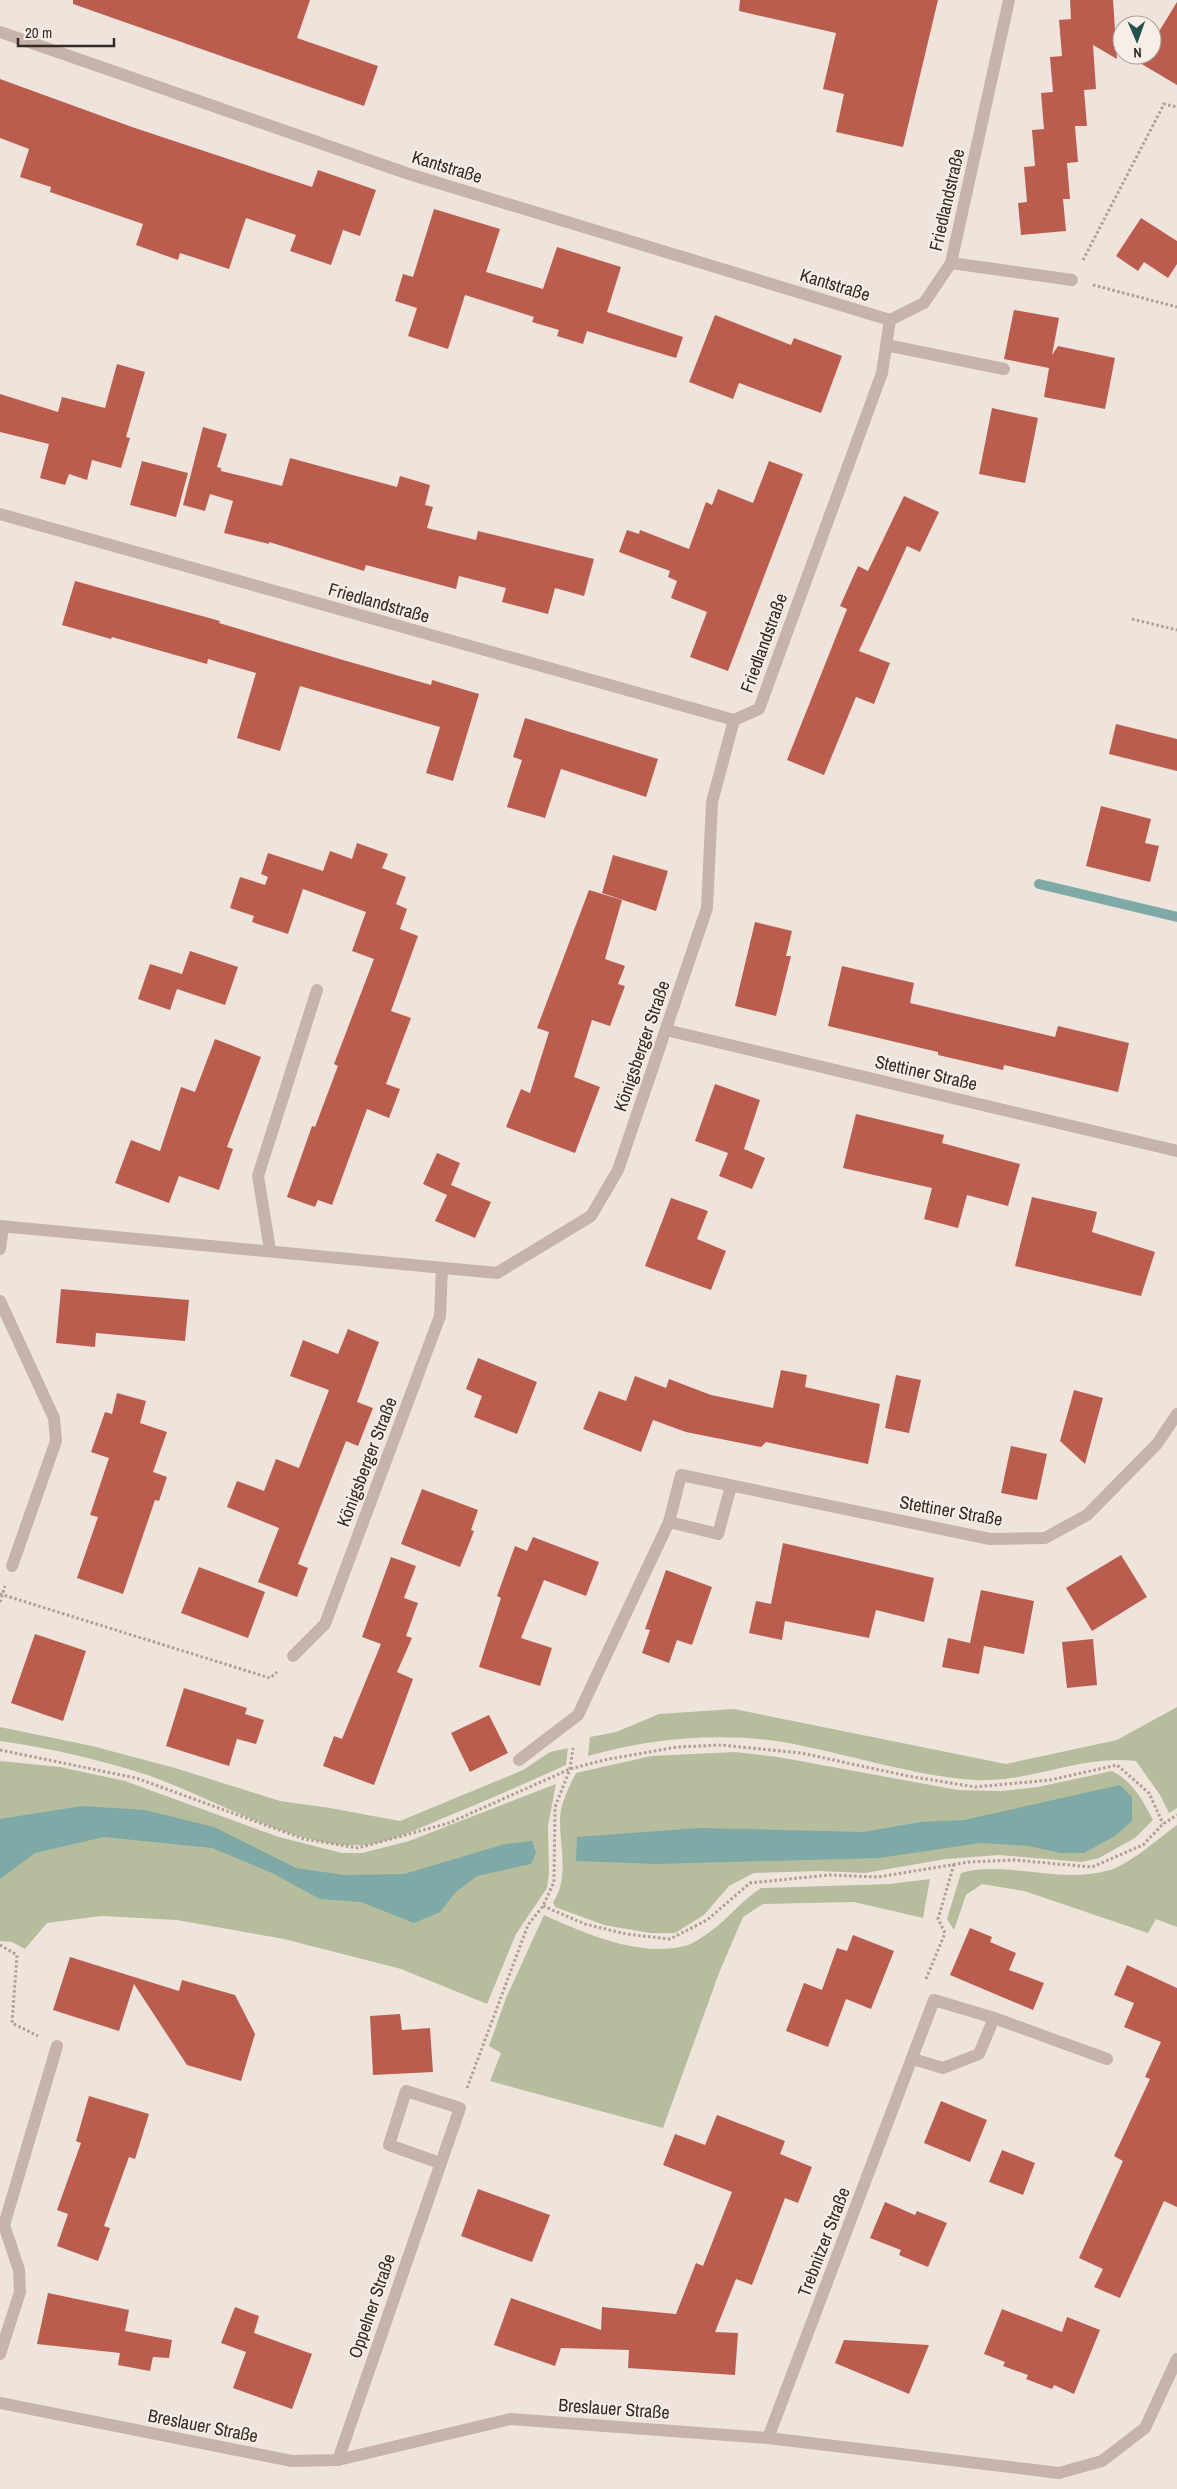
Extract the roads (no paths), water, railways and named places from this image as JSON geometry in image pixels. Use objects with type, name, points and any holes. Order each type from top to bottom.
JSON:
[{"type":"street","name":"Friedlandstraße","points":[[0,514],[734,720],[759,709],[882,373],[890,320],[924,303],[951,263],[1009,0]]},
{"type":"street","name":"Kantstraße","points":[[0,32],[409,174],[890,320]]},
{"type":"street","points":[[951,263],[1072,280]]},
{"type":"street","points":[[886,345],[1004,369]]},
{"type":"street","name":"Königsberger Straße","points":[[0,1249],[2,1226],[497,1273],[591,1216],[618,1170],[707,908],[712,802],[734,720]]},
{"type":"street","points":[[270,1250],[258,1176],[317,990]]},
{"type":"street","name":"Stettiner Straße","points":[[666,1030],[1177,1151]]},
{"type":"street","name":"Königsberger Straße","points":[[293,1656],[325,1624],[440,1316],[442,1268]]},
{"type":"street","points":[[0,1301],[54,1418],[56,1441],[12,1566]]},
{"type":"street","name":"Stettiner Straße","points":[[519,1760],[578,1715],[669,1522],[682,1475],[990,1539],[1044,1538],[1087,1515],[1157,1444],[1177,1414]]},
{"type":"street","points":[[669,1522],[718,1534],[731,1486]]},
{"type":"street","name":"Trebnitzer Straße","points":[[768,2438],[934,2000],[994,2018],[1108,2059]]},
{"type":"street","points":[[912,2059],[944,2068],[979,2054],[994,2018]]},
{"type":"street","points":[[0,2354],[20,2292],[19,2270],[4,2225],[57,2046]]},
{"type":"street","name":"Oppelner Straße","points":[[338,2460],[460,2108],[406,2091],[389,2145],[440,2163]]},
{"type":"street","name":"Breslauer Straße","points":[[0,2403],[292,2461],[338,2460],[510,2419],[768,2438],[1059,2474],[1102,2461],[1145,2428],[1177,2359]]},
{"type":"water","points":[[1120,1785],[1132,1797],[1132,1821],[1115,1836],[1084,1853],[1060,1853],[1029,1846],[981,1843],[879,1858],[656,1864],[576,1861],[577,1837],[699,1828],[863,1832],[921,1822],[964,1820]]},
{"type":"water","points":[[82,1806],[145,1810],[214,1827],[296,1868],[344,1875],[404,1874],[505,1844],[532,1841],[536,1853],[531,1864],[477,1876],[456,1892],[440,1912],[414,1923],[361,1902],[320,1899],[272,1873],[212,1848],[104,1837],[35,1853],[0,1879],[0,1819]]},
{"type":"waterway","points":[[1039,884],[1177,917]]}]
